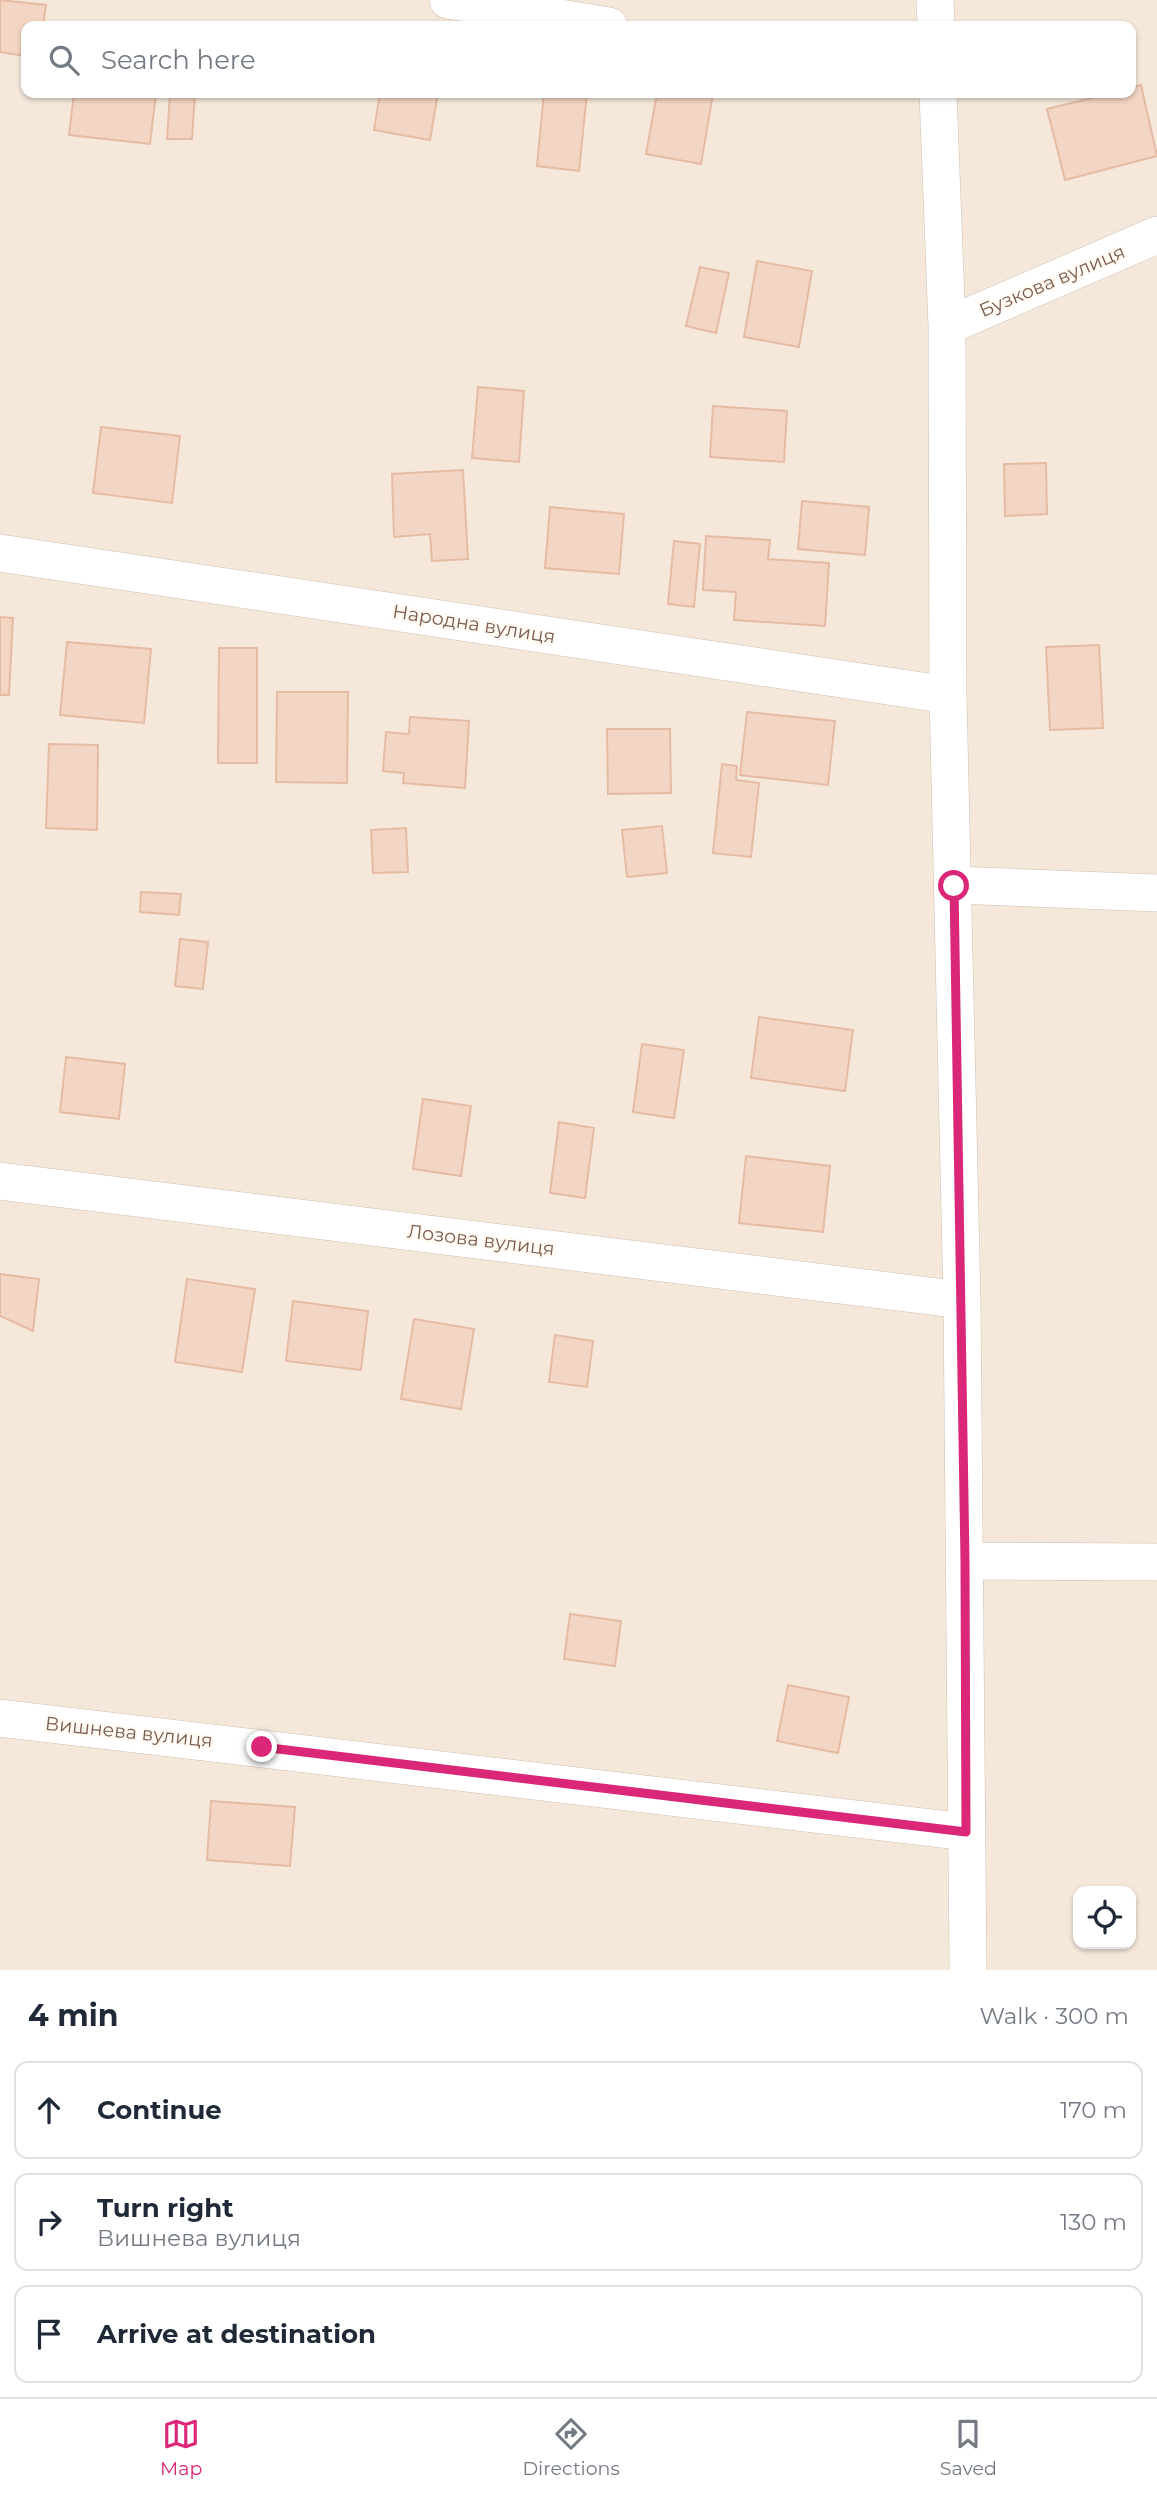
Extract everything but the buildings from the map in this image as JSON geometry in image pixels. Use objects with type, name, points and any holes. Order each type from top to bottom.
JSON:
[{"type":"street","points":[[448,0],[578,21]]},
{"type":"street","points":[[935,0],[936,21]]},
{"type":"street","points":[[937,98],[947,326],[948,695],[962,1300],[968,1970]]},
{"type":"street","name":"Бузкова вулиця","points":[[947,326],[1157,235]]},
{"type":"street","name":"Народна вулиця","points":[[0,553],[948,695]]},
{"type":"street","points":[[954,886],[1157,893]]},
{"type":"street","name":"Лозова вулиця","points":[[0,1181],[962,1300]]},
{"type":"street","points":[[965,1561],[1157,1562]]},
{"type":"street","name":"Вишнева вулиця","points":[[0,1718],[966,1832]]},
{"type":"shaded area","points":[[0,0],[1157,0],[1157,1970],[0,1970]]},
{"type":"route","points":[[262,1747],[966,1832],[962,1300],[954,886]]}]
